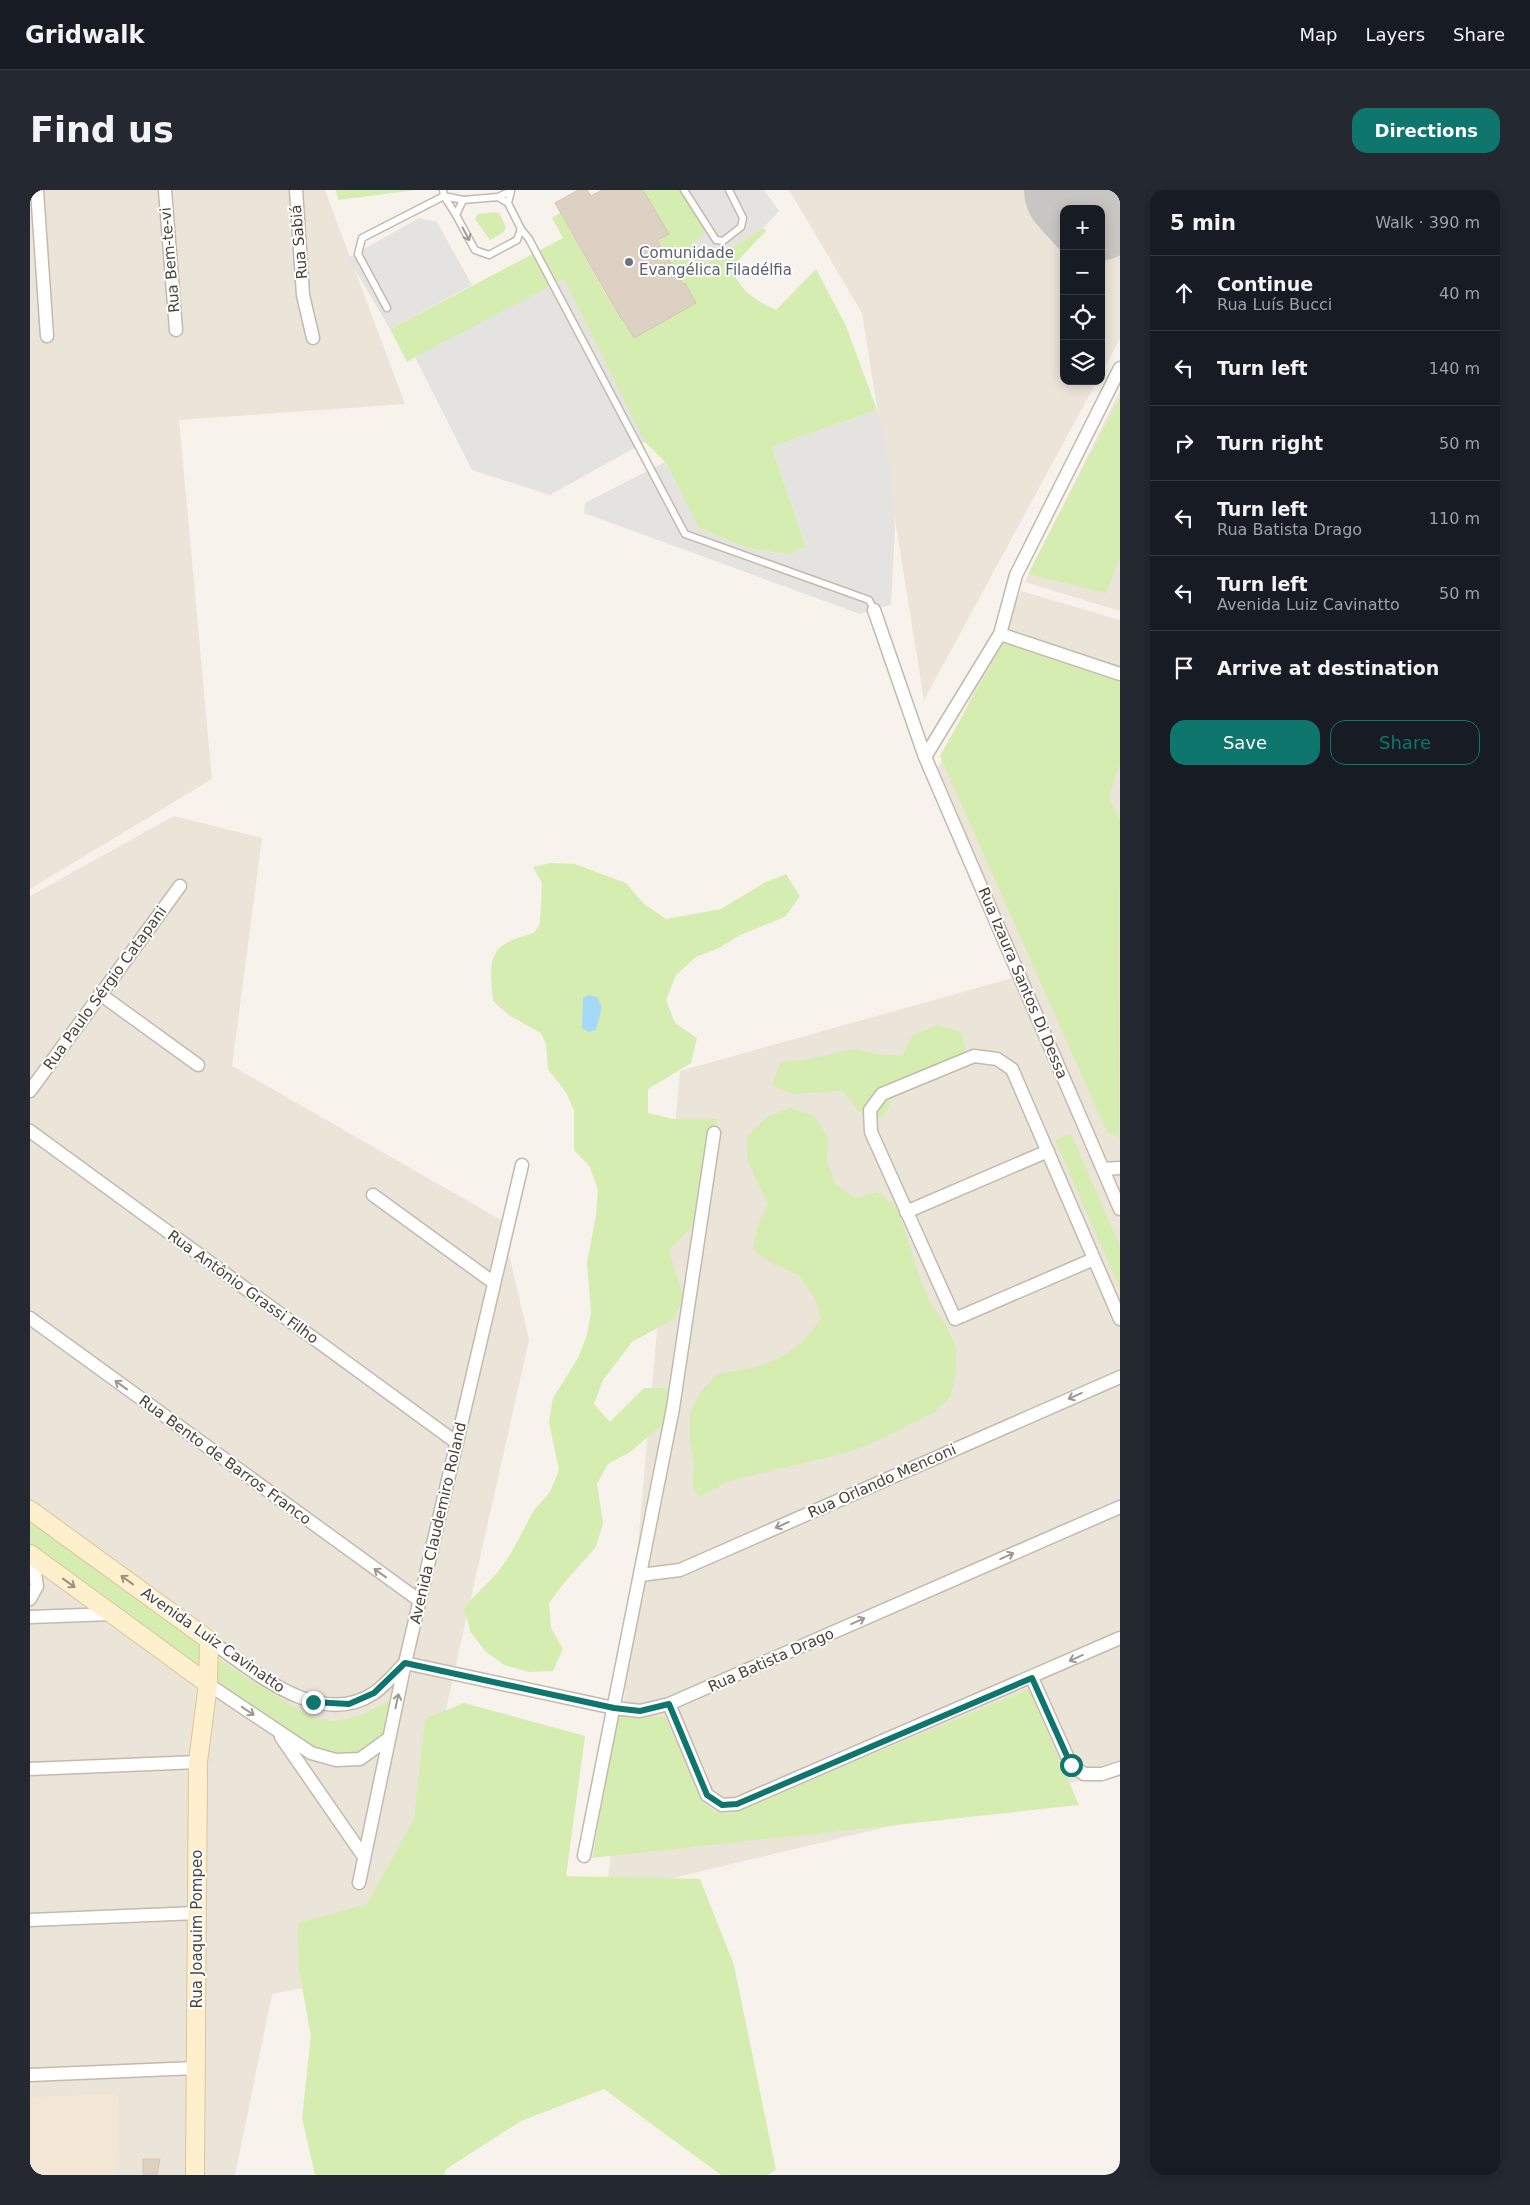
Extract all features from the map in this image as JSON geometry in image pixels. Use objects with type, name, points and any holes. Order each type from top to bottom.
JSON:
[{"type":"street","points":[[37,190],[48,336]]},
{"type":"street","name":"Rua Bem-te-vi","points":[[165,190],[176,330]]},
{"type":"street","name":"Rua Sabiá","points":[[296,190],[303,295],[313,338]]},
{"type":"street","points":[[925,757],[1000,634],[1016,575],[1120,368]]},
{"type":"street","name":"Rua Izaura Santos Di Dessa","points":[[874,610],[925,757],[1120,1209]]},
{"type":"street","points":[[1000,634],[1120,674]]},
{"type":"street","name":"Rua Paulo Sérgio Catapani","points":[[30,1090],[180,886]]},
{"type":"street","points":[[100,994],[198,1064]]},
{"type":"street","points":[[1094,1259],[955,1319],[871,1132],[870,1110],[882,1094],[974,1056],[997,1059],[1012,1069],[1120,1319]]},
{"type":"street","name":"Rua Antônio Grassi Filho","points":[[30,1131],[457,1443]]},
{"type":"street","points":[[584,1856],[673,1408],[714,1134]]},
{"type":"street","points":[[906,1212],[1048,1151]]},
{"type":"street","name":"Avenida Claudemiro Roland","points":[[359,1883],[405,1663],[522,1165]]},
{"type":"street","points":[[1103,1169],[1120,1168]]},
{"type":"street","points":[[373,1195],[494,1283]]},
{"type":"street","name":"Rua Bento de Barros Franco","points":[[30,1318],[420,1601]]},
{"type":"street","name":"Rua Orlando Menconi","points":[[640,1575],[680,1570],[1120,1377]]},
{"type":"street","name":"Rua Batista Drago","points":[[405,1663],[614,1708],[640,1711],[669,1704],[1120,1507]]},
{"type":"street","name":"Avenida Luiz Cavinatto","points":[[30,1510],[282,1691],[313,1702],[349,1704],[374,1693],[405,1663]]},
{"type":"street","points":[[30,1599],[37,1586],[31,1555]]},
{"type":"street","points":[[31,1555],[208,1684],[310,1753],[336,1760],[360,1759],[389,1738]]},
{"type":"street","points":[[30,1617],[112,1614]]},
{"type":"street","points":[[669,1704],[707,1795],[722,1805],[737,1804],[1032,1678],[1120,1638]]},
{"type":"street","name":"Rua Joaquim Pompeo","points":[[195,2175],[198,1762],[208,1684],[209,1640]]},
{"type":"street","points":[[1032,1678],[1071,1765],[1084,1774],[1102,1774],[1120,1768]]},
{"type":"street","points":[[277,1730],[364,1857]]},
{"type":"street","points":[[30,1769],[198,1762]]},
{"type":"street","points":[[30,1920],[197,1912]]},
{"type":"street","points":[[30,2075],[196,2068]]},
{"type":"lane","points":[[387,308],[358,254],[362,238],[443,193],[463,200],[498,197],[512,190]]},
{"type":"lane","points":[[508,203],[512,190]]},
{"type":"lane","points":[[684,190],[716,240],[723,241],[741,227],[743,218],[729,190]]},
{"type":"lane","points":[[443,193],[475,250],[489,255],[517,240],[529,239]]},
{"type":"lane","points":[[498,197],[508,203],[521,229],[529,239],[685,534],[869,600],[874,610]]},
{"type":"lane","points":[[456,216],[463,200]]},
{"type":"lane","points":[[517,240],[521,229]]},
{"type":"shaded area","points":[[30,190],[325,190],[405,404],[179,420],[212,779],[30,889]]},
{"type":"shaded area","points":[[680,190],[764,190],[779,211],[763,228],[705,264],[693,243],[706,231]]},
{"type":"shaded area","points":[[789,190],[1120,190],[1120,339],[1105,366],[1105,205],[1060,205],[1060,385],[1095,385],[924,700],[862,313]]},
{"type":"shaded area","points":[[419,218],[437,222],[472,285],[390,329],[348,258]]},
{"type":"shaded area","points":[[564,279],[645,442],[550,495],[472,470],[415,357]]},
{"type":"shaded area","points":[[1120,391],[1120,611],[1025,582]]},
{"type":"shaded area","points":[[877,410],[885,438],[893,496],[895,527],[891,604],[860,614],[584,513],[585,503],[665,462],[699,528],[747,548],[788,555],[806,547],[772,447]]},
{"type":"shaded area","points":[[1021,591],[1120,620],[1120,1193],[938,768]]},
{"type":"shaded area","points":[[174,816],[262,838],[232,1066],[501,1220],[529,1340],[387,1971],[272,1994],[235,2175],[30,2175],[30,896]]},
{"type":"shaded area","points":[[1020,976],[1120,1220],[1120,1771],[607,1894],[680,1071]]},
{"type":"shaded area","points":[[118,2094],[117,2175],[30,2175],[30,2097]]},
{"type":"green space","points":[[336,190],[416,190],[338,200]]},
{"type":"green space","points":[[643,190],[680,190],[706,231],[705,264],[763,228],[766,231],[731,268],[743,288],[754,298],[776,310],[816,269],[846,326],[877,410],[772,447],[806,547],[788,555],[747,548],[699,528],[665,462],[645,442],[415,357],[407,362],[390,329],[563,238],[552,218],[560,213],[620,319],[622,318],[634,338],[683,284],[657,240],[668,234]]},
{"type":"green space","points":[[499,213],[506,227],[504,232],[490,240],[475,219],[478,214]]},
{"type":"green space","points":[[1120,397],[1120,558],[1106,593],[1028,574]]},
{"type":"green space","points":[[1003,643],[1120,682],[1120,763],[1109,797],[1120,819],[1119,1138],[1107,1132],[940,756]]},
{"type":"green space","points":[[551,863],[575,864],[626,883],[644,904],[666,919],[721,909],[764,883],[786,874],[800,896],[785,917],[740,935],[719,948],[696,957],[676,975],[666,1000],[675,1023],[697,1038],[691,1063],[648,1089],[648,1113],[673,1119],[717,1119],[713,1164],[715,1179],[702,1206],[701,1217],[669,1250],[683,1297],[674,1319],[632,1342],[603,1380],[594,1404],[610,1422],[644,1388],[675,1388],[669,1414],[661,1426],[630,1452],[608,1464],[597,1484],[603,1523],[596,1547],[549,1603],[551,1628],[563,1649],[553,1671],[529,1672],[504,1665],[485,1651],[470,1631],[464,1607],[498,1572],[511,1553],[534,1510],[550,1492],[559,1470],[549,1422],[553,1398],[578,1358],[587,1335],[591,1312],[587,1263],[596,1215],[598,1190],[590,1167],[574,1150],[574,1111],[567,1094],[548,1069],[546,1044],[541,1033],[510,1016],[493,1001],[491,974],[494,955],[499,948],[507,943],[534,933],[540,924],[542,883],[533,867]]},
{"type":"green space","points":[[937,1025],[961,1032],[966,1052],[959,1065],[939,1080],[914,1082],[894,1097],[883,1118],[858,1111],[843,1091],[794,1094],[772,1085],[781,1062],[805,1060],[853,1049],[877,1054],[902,1056],[913,1035]]},
{"type":"green space","points":[[789,1108],[813,1115],[828,1136],[827,1161],[835,1184],[855,1198],[878,1192],[897,1208],[921,1281],[931,1304],[946,1325],[956,1348],[956,1372],[951,1396],[933,1413],[868,1445],[845,1453],[726,1482],[700,1497],[693,1490],[694,1465],[690,1441],[690,1412],[702,1391],[718,1373],[750,1368],[777,1359],[800,1343],[821,1318],[813,1295],[798,1275],[773,1264],[753,1250],[757,1227],[768,1204],[747,1159],[748,1135],[766,1118]]},
{"type":"green space","points":[[1071,1134],[1120,1246],[1120,1289],[1055,1140]]},
{"type":"green space","points":[[30,1519],[202,1645],[202,1670],[30,1542]]},
{"type":"green space","points":[[218,1659],[305,1714],[317,1718],[328,1720],[349,1719],[390,1701],[385,1732],[375,1744],[364,1751],[351,1755],[339,1755],[311,1745],[277,1724],[218,1681]]},
{"type":"green space","points":[[1029,1689],[1079,1805],[592,1858],[618,1715],[665,1717],[704,1803],[718,1813],[732,1813]]},
{"type":"green space","points":[[464,1703],[585,1736],[566,1876],[700,1879],[734,1965],[776,2170],[767,2175],[721,2175],[604,2089],[521,2121],[445,2170],[445,2175],[315,2175],[302,2118],[311,2036],[299,1970],[298,1923],[367,1904],[414,1819],[425,1719]]},
{"type":"water","points":[[589,995],[597,997],[602,1007],[596,1030],[589,1032],[582,1028],[583,998]]},
{"type":"building","name":"Comunidade Evangélica Filadélfia","points":[[578,190],[587,190],[591,196],[602,190],[643,190],[669,234],[657,240],[696,303],[634,338],[621,319],[555,203]]},
{"type":"building","points":[[143,2159],[160,2159],[157,2175],[143,2175]]},
{"type":"runway","points":[[1077,190],[1090,205]]},
{"type":"place","name":"Comunidade Evangélica Filadélfia","points":[[629,262]]},
{"type":"route","points":[[313,1702],[349,1704],[374,1693],[405,1663],[614,1708],[640,1711],[669,1704],[707,1795],[722,1805],[737,1804],[1032,1678],[1071,1765]]}]
